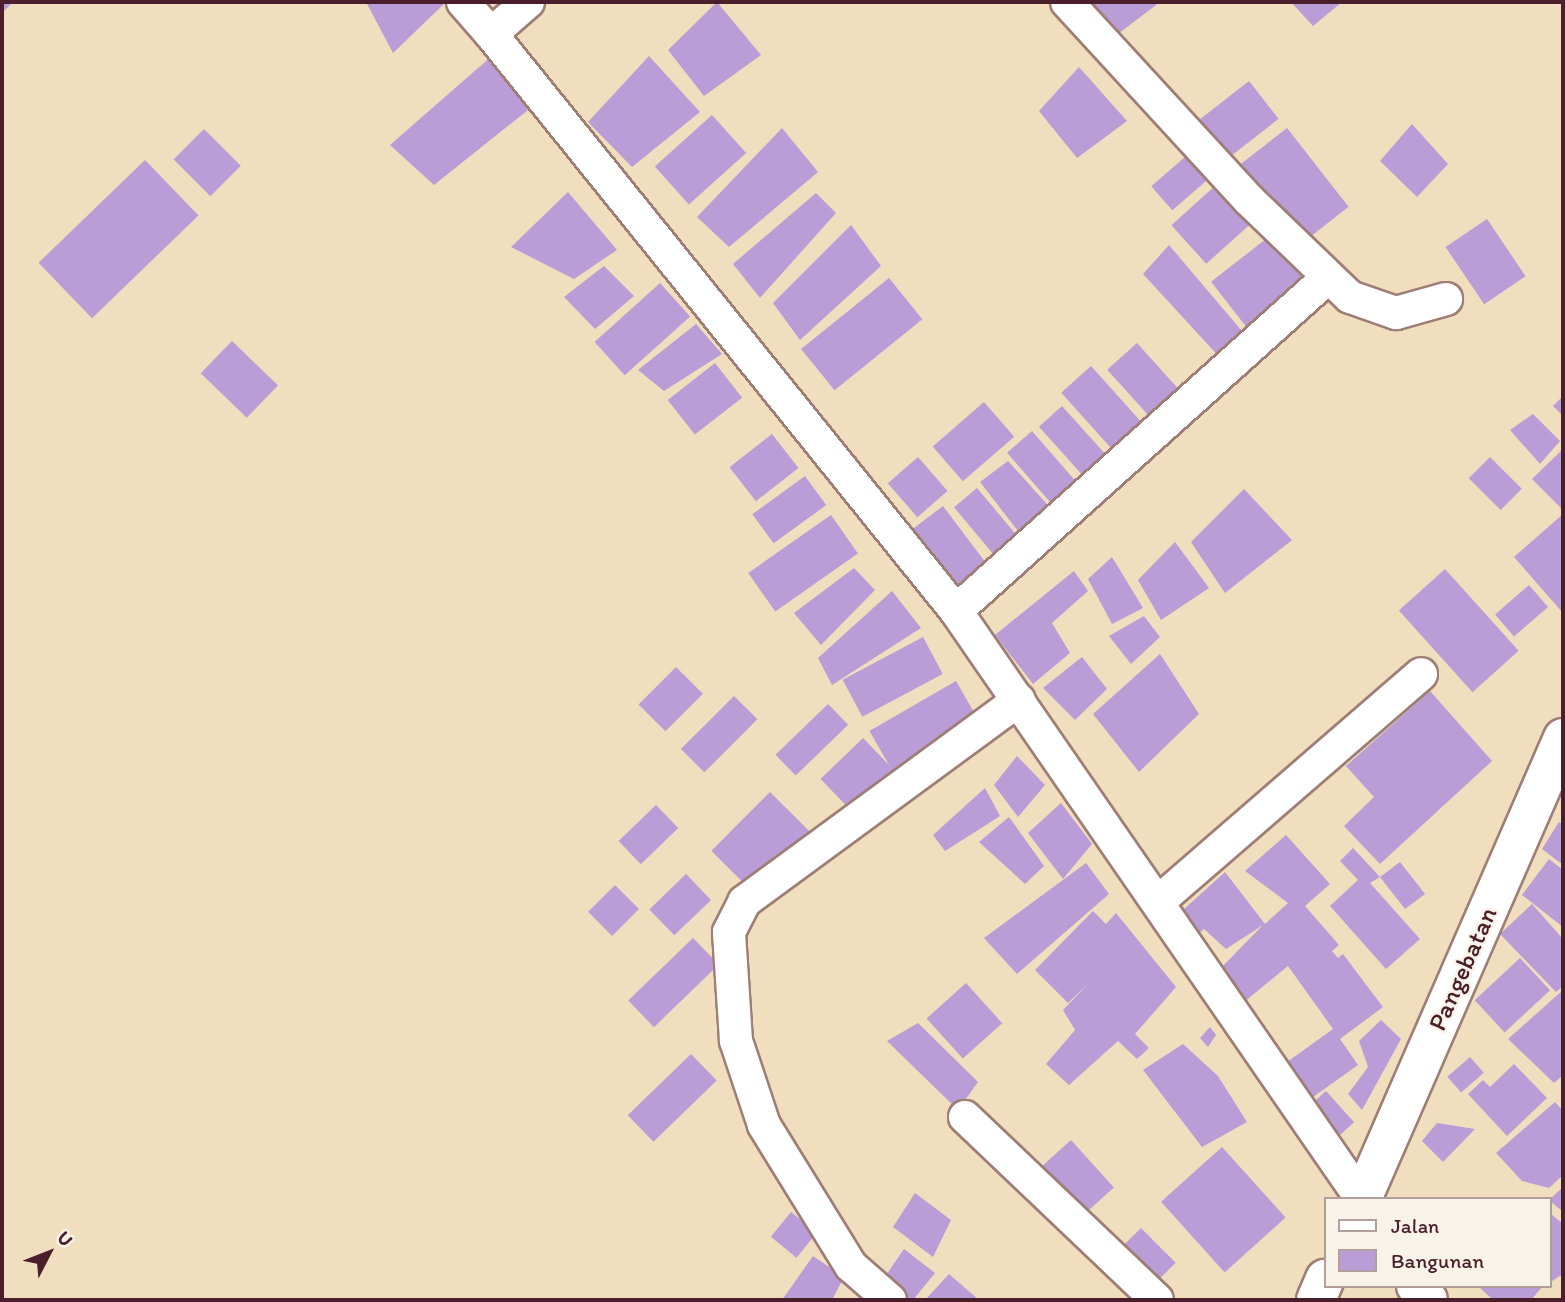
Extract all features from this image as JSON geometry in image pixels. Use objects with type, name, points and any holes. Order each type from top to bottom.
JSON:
[{"type":"street","points":[[463,2],[956,611],[1360,1197]]},
{"type":"street","points":[[491,34],[528,2]]},
{"type":"street","points":[[1067,2],[1327,278],[1378,310],[1422,309],[1446,299]]},
{"type":"street","points":[[956,611],[1327,278]]},
{"type":"street","points":[[1157,902],[1422,674]]},
{"type":"street","points":[[890,1300],[851,1266],[764,1125],[736,1041],[729,932],[744,902],[1019,700]]},
{"type":"street","name":"Pangebatan","points":[[1361,1197],[1563,738]]},
{"type":"street","points":[[965,1116],[1073,1227],[1157,1300]]},
{"type":"street","points":[[1316,1300],[1324,1281]]},
{"type":"building","points":[[2,2],[13,2],[2,13]]},
{"type":"building","points":[[366,2],[446,2],[393,53]]},
{"type":"building","points":[[717,2],[761,55],[704,96],[668,50]]},
{"type":"building","points":[[1079,2],[1160,2],[1114,37]]},
{"type":"building","points":[[1291,2],[1342,2],[1313,26]]},
{"type":"building","points":[[493,55],[528,110],[434,185],[390,145]]},
{"type":"building","points":[[649,56],[700,112],[632,167],[588,122]]},
{"type":"building","points":[[1079,67],[1127,121],[1077,158],[1039,111]]},
{"type":"building","points":[[1249,81],[1279,119],[1222,163],[1192,125]]},
{"type":"building","points":[[712,115],[746,153],[689,204],[655,167]]},
{"type":"building","points":[[1412,124],[1448,164],[1417,197],[1380,161]]},
{"type":"building","points":[[782,128],[818,172],[729,247],[697,217]]},
{"type":"building","points":[[1287,128],[1349,207],[1295,249],[1233,170]]},
{"type":"building","points":[[204,129],[241,166],[210,196],[174,159]]},
{"type":"building","points":[[1186,156],[1207,180],[1172,210],[1151,186]]},
{"type":"building","points":[[145,160],[198,215],[92,318],[39,263]]},
{"type":"building","points":[[1216,185],[1251,224],[1206,264],[1171,225]]},
{"type":"building","points":[[568,192],[617,250],[574,279],[511,247]]},
{"type":"building","points":[[816,193],[836,213],[760,298],[733,264]]},
{"type":"building","points":[[1487,219],[1526,276],[1484,304],[1446,247]]},
{"type":"building","points":[[851,225],[881,266],[800,340],[773,303]]},
{"type":"building","points":[[1271,235],[1313,289],[1253,335],[1211,282]]},
{"type":"building","points":[[1169,245],[1247,337],[1223,361],[1143,274]]},
{"type":"building","points":[[604,266],[634,296],[595,329],[564,297]]},
{"type":"building","points":[[889,278],[922,319],[835,390],[801,349]]},
{"type":"building","points":[[660,283],[690,316],[625,375],[595,342]]},
{"type":"building","points":[[696,324],[722,354],[664,391],[638,370]]},
{"type":"building","points":[[232,341],[278,385],[247,418],[201,373]]},
{"type":"building","points":[[1137,343],[1187,398],[1157,425],[1107,370]]},
{"type":"building","points":[[715,363],[742,398],[695,435],[668,400]]},
{"type":"building","points":[[1091,366],[1152,434],[1122,460],[1061,393]]},
{"type":"building","points":[[1563,396],[1563,416],[1553,406]]},
{"type":"building","points":[[984,402],[1014,437],[963,481],[933,447]]},
{"type":"building","points":[[1062,406],[1114,464],[1091,485],[1039,427]]},
{"type":"building","points":[[1533,414],[1560,441],[1540,464],[1510,430]]},
{"type":"building","points":[[1032,431],[1086,493],[1061,515],[1007,453]]},
{"type":"building","points":[[772,434],[798,468],[756,501],[729,467]]},
{"type":"building","points":[[1563,449],[1563,510],[1532,479]]},
{"type":"building","points":[[918,457],[948,491],[917,517],[888,483]]},
{"type":"building","points":[[1490,457],[1522,489],[1501,510],[1469,478]]},
{"type":"building","points":[[1008,461],[1055,513],[1025,540],[980,482]]},
{"type":"building","points":[[805,476],[826,505],[774,543],[752,514]]},
{"type":"building","points":[[977,488],[1016,534],[993,553],[954,507]]},
{"type":"building","points":[[1244,489],[1292,540],[1225,593],[1191,542]]},
{"type":"building","points":[[943,506],[987,564],[949,593],[905,535]]},
{"type":"building","points":[[1563,514],[1563,613],[1514,557]]},
{"type":"building","points":[[831,515],[858,554],[775,611],[748,573]]},
{"type":"building","points":[[1175,542],[1209,588],[1161,620],[1138,580]]},
{"type":"building","points":[[1112,557],[1143,608],[1112,624],[1088,579]]},
{"type":"building","points":[[854,568],[875,590],[821,645],[794,613]]},
{"type":"building","points":[[1445,569],[1519,651],[1473,692],[1399,610]]},
{"type":"building","points":[[1074,571],[1088,591],[1052,623],[1070,653],[1033,684],[995,635]]},
{"type":"building","points":[[1529,585],[1548,607],[1514,636],[1495,615]]},
{"type":"building","points":[[892,591],[921,628],[832,685],[818,658]]},
{"type":"building","points":[[1144,616],[1160,637],[1131,664],[1109,636]]},
{"type":"building","points":[[923,637],[943,674],[862,717],[843,680]]},
{"type":"building","points":[[1160,654],[1199,714],[1139,772],[1093,714]]},
{"type":"building","points":[[1082,657],[1107,689],[1075,720],[1043,688]]},
{"type":"building","points":[[676,667],[703,694],[665,731],[639,704]]},
{"type":"building","points":[[956,681],[980,723],[893,773],[869,731]]},
{"type":"building","points":[[1430,691],[1492,761],[1380,864],[1344,826],[1374,797],[1346,766]]},
{"type":"building","points":[[734,696],[757,719],[704,772],[681,749]]},
{"type":"building","points":[[828,704],[848,725],[796,776],[775,755]]},
{"type":"building","points":[[863,738],[895,771],[853,812],[821,779]]},
{"type":"building","points":[[1017,756],[1045,785],[1018,817],[994,785]]},
{"type":"building","points":[[985,788],[1000,816],[945,851],[933,835]]},
{"type":"building","points":[[770,792],[814,836],[755,895],[711,851]]},
{"type":"building","points":[[1061,803],[1092,844],[1063,879],[1028,833]]},
{"type":"building","points":[[656,805],[678,828],[641,864],[619,841]]},
{"type":"building","points":[[1009,817],[1044,866],[1025,884],[979,842]]},
{"type":"building","points":[[1559,822],[1563,825],[1563,865],[1542,849]]},
{"type":"building","points":[[1286,835],[1330,884],[1305,906],[1339,945],[1332,951],[1338,958],[1343,954],[1383,1007],[1340,1039],[1358,1065],[1306,1102],[1280,1067],[1333,1029],[1288,966],[1244,1002],[1218,971],[1263,925],[1226,949],[1204,929],[1190,941],[1173,919],[1225,872],[1265,924],[1288,903],[1245,871]]},
{"type":"building","points":[[1353,848],[1380,877],[1370,883],[1420,939],[1386,969],[1330,906],[1358,880],[1340,861]]},
{"type":"building","points":[[1549,859],[1563,870],[1563,927],[1522,895]]},
{"type":"building","points":[[1400,862],[1425,894],[1405,909],[1380,877]]},
{"type":"building","points":[[1086,863],[1109,894],[1017,974],[984,938]]},
{"type":"building","points":[[686,874],[711,900],[674,935],[649,909]]},
{"type":"building","points":[[615,885],[639,909],[612,936],[588,912]]},
{"type":"building","points":[[1532,904],[1563,939],[1563,986],[1556,992],[1500,934]]},
{"type":"building","points":[[1093,911],[1106,924],[1116,913],[1176,987],[1135,1034],[1149,1048],[1137,1059],[1118,1041],[1069,1085],[1046,1064],[1075,1030],[1063,1010],[1088,984],[1068,1003],[1035,970]]},
{"type":"building","points":[[693,938],[719,965],[654,1027],[628,1001]]},
{"type":"building","points":[[1520,958],[1550,990],[1505,1032],[1475,1000]]},
{"type":"building","points":[[966,983],[1002,1023],[963,1059],[927,1018]]},
{"type":"building","points":[[1563,990],[1563,1075],[1554,1083],[1508,1039]]},
{"type":"building","points":[[1381,1020],[1401,1039],[1362,1110],[1348,1094],[1368,1067],[1359,1041]]},
{"type":"building","points":[[918,1023],[978,1082],[958,1110],[887,1041]]},
{"type":"building","points":[[1210,1027],[1216,1035],[1208,1047],[1200,1038]]},
{"type":"building","points":[[1183,1044],[1218,1076],[1247,1122],[1202,1147],[1143,1070]]},
{"type":"building","points":[[691,1054],[717,1081],[653,1142],[628,1115]]},
{"type":"building","points":[[1470,1057],[1484,1073],[1461,1093],[1447,1077]]},
{"type":"building","points":[[1514,1064],[1547,1098],[1507,1136],[1468,1094],[1483,1080],[1490,1087]]},
{"type":"building","points":[[1326,1091],[1354,1122],[1332,1142],[1304,1111]]},
{"type":"building","points":[[1555,1102],[1563,1111],[1563,1175],[1549,1188],[1522,1181],[1496,1153]]},
{"type":"building","points":[[1437,1123],[1475,1129],[1443,1162],[1422,1141]]},
{"type":"building","points":[[1071,1140],[1114,1188],[1076,1222],[1033,1174]]},
{"type":"building","points":[[1222,1147],[1286,1218],[1225,1272],[1161,1202]]},
{"type":"building","points":[[1563,1187],[1563,1212],[1551,1202],[1551,1198]]},
{"type":"building","points":[[915,1193],[951,1220],[933,1257],[893,1227]]},
{"type":"building","points":[[791,1212],[817,1233],[797,1258],[771,1237]]},
{"type":"building","points":[[1551,1214],[1563,1224],[1563,1274],[1551,1282]]},
{"type":"building","points":[[1141,1228],[1176,1263],[1157,1282],[1122,1247]]},
{"type":"building","points":[[904,1249],[935,1273],[913,1300],[896,1300],[880,1284]]},
{"type":"building","points":[[813,1256],[844,1277],[832,1300],[782,1300]]},
{"type":"building","points":[[949,1274],[979,1300],[925,1300]]},
{"type":"building","points":[[1480,1288],[1541,1288],[1531,1300],[1493,1300]]}]
